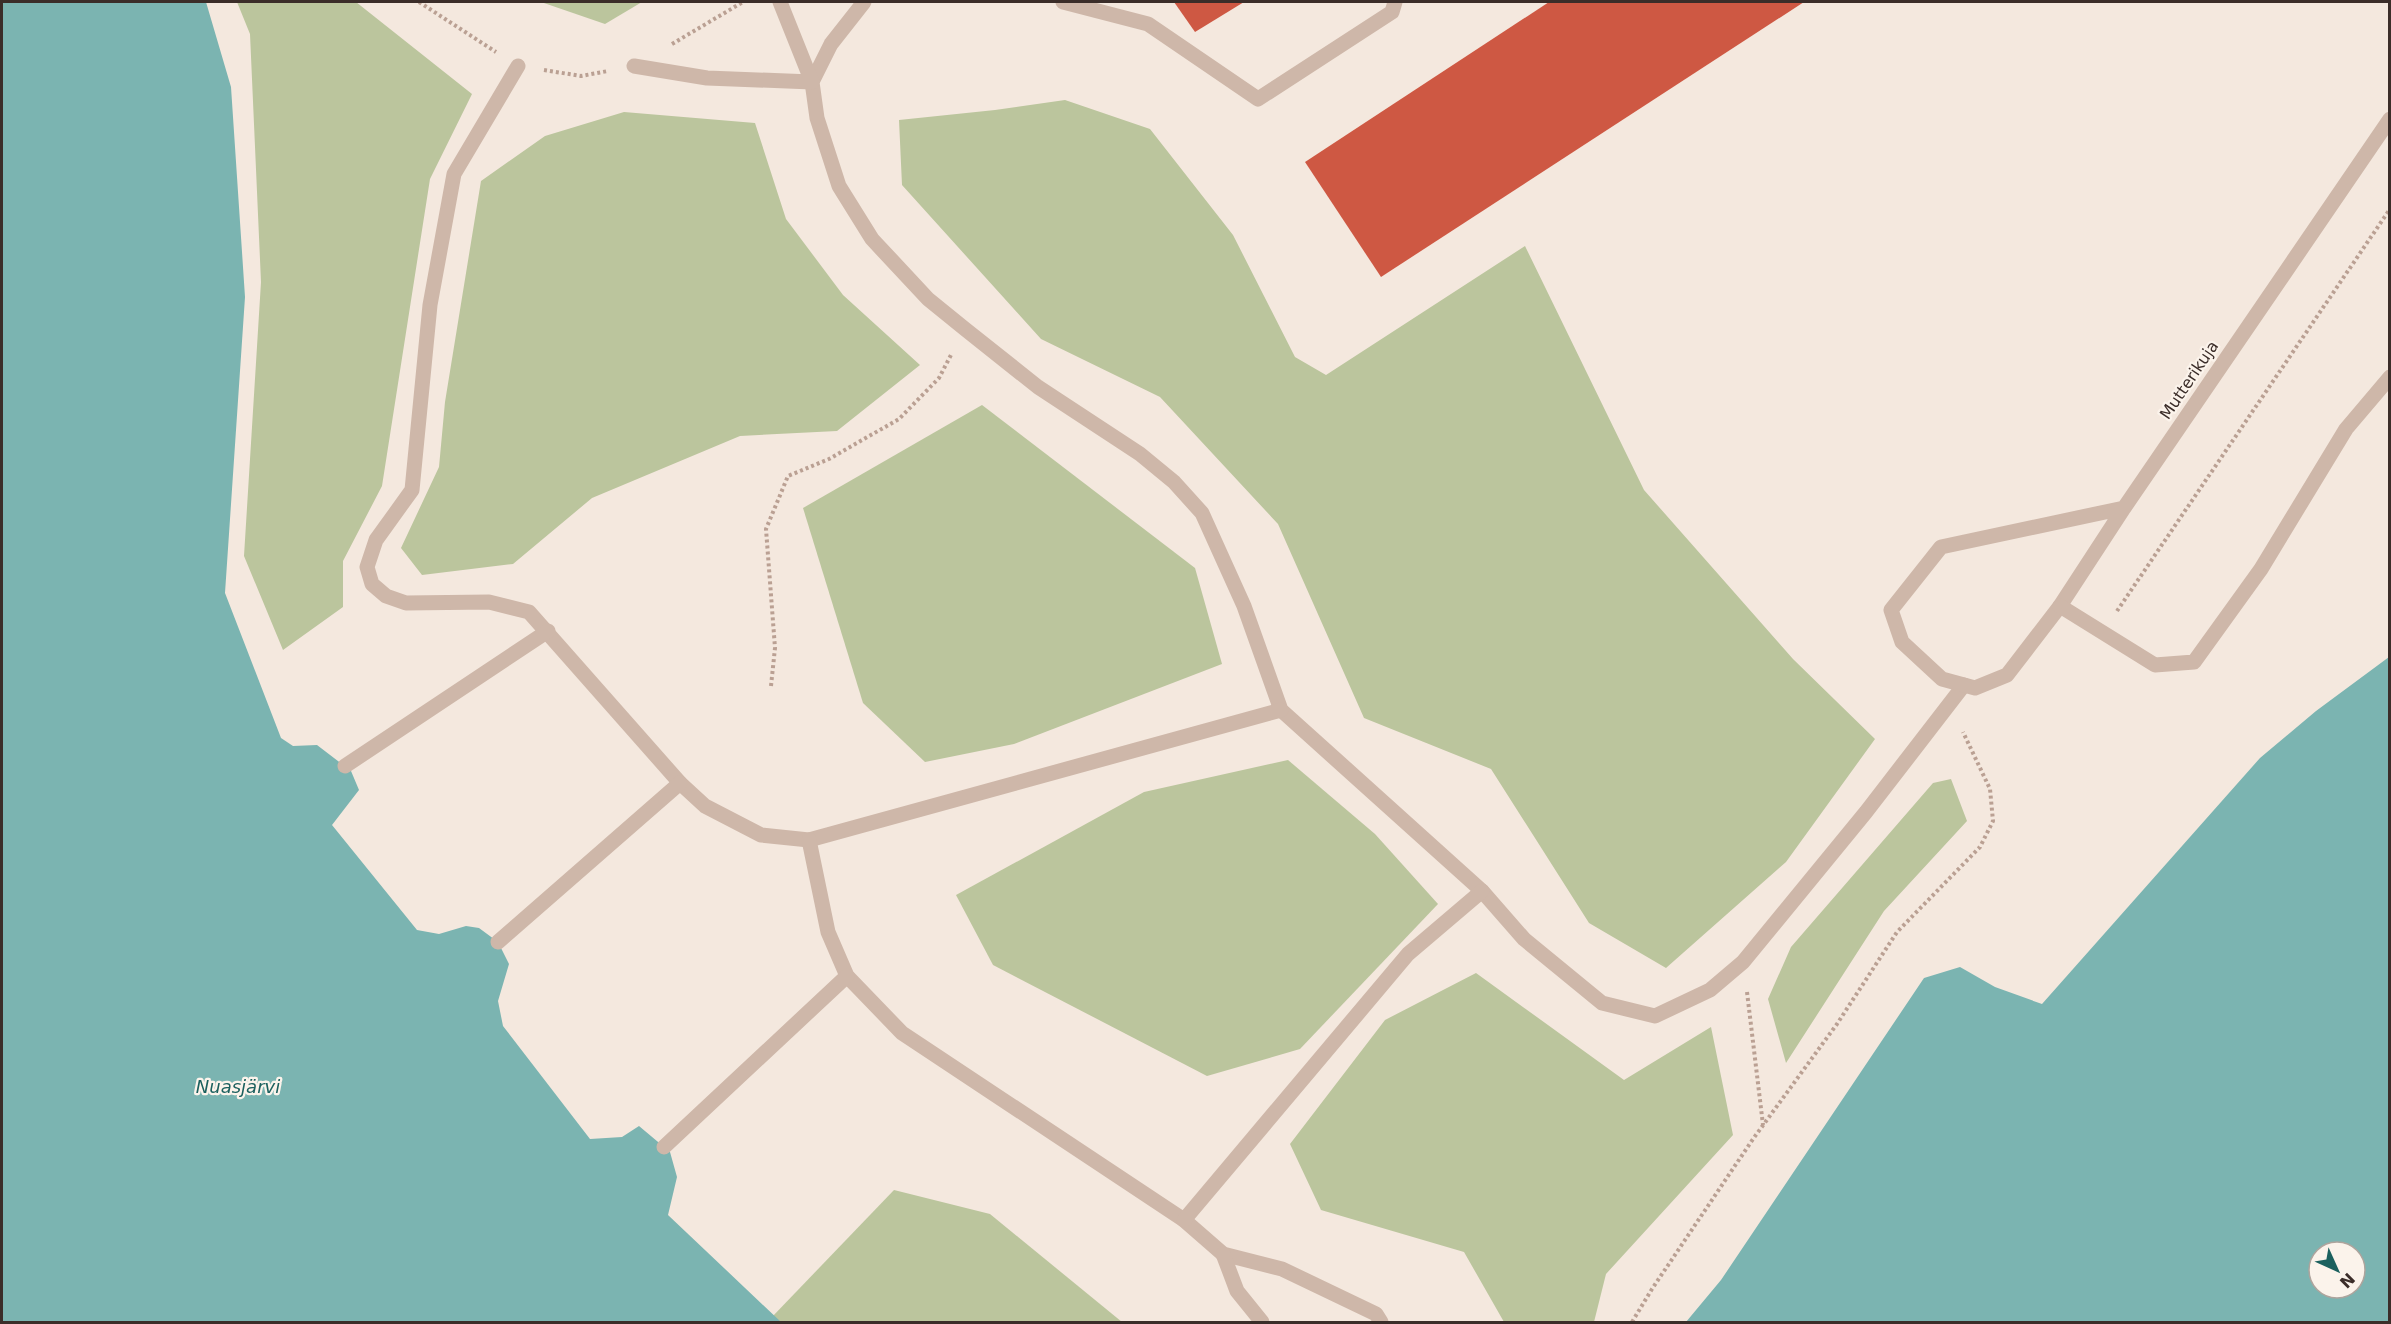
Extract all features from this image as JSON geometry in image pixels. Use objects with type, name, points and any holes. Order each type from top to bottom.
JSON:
[{"type":"street","points":[[780,2],[812,82],[817,118],[839,186],[872,239],[928,299],[965,329],[1038,387],[1140,454],[1174,482],[1202,513],[1244,606],[1281,710],[1482,891],[1524,939],[1602,1003],[1655,1016],[1710,990],[1743,962],[1866,812],[1964,685],[1942,679],[1902,642],[1891,610],[1941,547],[2124,508]]},
{"type":"street","points":[[812,82],[831,44],[864,2]]},
{"type":"street","points":[[1063,2],[1148,24],[1258,99],[1392,12],[1395,2]]},
{"type":"street","points":[[518,66],[454,174],[430,305],[412,490],[376,540],[367,567],[372,584],[386,596],[406,603],[489,602],[529,612],[680,783],[705,806],[761,835],[809,840],[1281,710]]},
{"type":"street","points":[[634,66],[707,78],[812,82]]},
{"type":"street","name":"Mutterikuja","points":[[1964,685],[1975,688],[2007,675],[2060,606],[2124,508],[2390,119]]},
{"type":"street","points":[[2060,606],[2155,665],[2194,663],[2261,569],[2346,429],[2390,377]]},
{"type":"street","points":[[345,766],[548,631]]},
{"type":"street","points":[[498,942],[680,783]]},
{"type":"street","points":[[809,840],[828,932],[847,976],[902,1033],[1184,1220],[1223,1254],[1282,1269],[1376,1314],[1381,1323]]},
{"type":"street","points":[[1184,1220],[1408,954],[1482,891]]},
{"type":"street","points":[[664,1147],[847,976]]},
{"type":"street","points":[[1223,1254],[1238,1291],[1262,1323]]},
{"type":"path","points":[[419,2],[518,66],[582,76],[634,66],[743,2]]},
{"type":"path","points":[[2103,632],[2390,209]]},
{"type":"path","points":[[771,686],[775,648],[766,529],[788,476],[829,459],[899,419],[939,378],[965,329]]},
{"type":"path","points":[[1632,1323],[1652,1289],[1763,1126],[1837,1024],[1897,932],[1980,847],[1993,821],[1990,789],[1949,705]]},
{"type":"path","points":[[1743,962],[1763,1126]]},
{"type":"green space","points":[[237,2],[356,2],[472,94],[430,179],[382,486],[343,561],[343,607],[283,650],[244,556],[261,282],[250,34]]},
{"type":"green space","points":[[541,2],[642,2],[605,24]]},
{"type":"green space","points":[[1065,100],[1150,129],[1233,235],[1295,357],[1326,375],[1525,246],[1644,490],[1793,659],[1875,739],[1786,862],[1666,968],[1589,923],[1491,769],[1364,718],[1278,524],[1160,397],[1041,339],[902,185],[899,120]]},
{"type":"green space","points":[[624,112],[755,123],[786,219],[843,295],[920,365],[837,431],[740,436],[592,498],[513,564],[422,575],[401,548],[439,467],[445,402],[481,181],[545,136]]},
{"type":"green space","points":[[982,405],[1195,568],[1222,664],[1014,744],[925,762],[863,703],[803,508]]},
{"type":"green space","points":[[1288,760],[1375,834],[1438,904],[1300,1049],[1207,1076],[993,965],[956,895],[1144,792]]},
{"type":"green space","points":[[1951,779],[1967,821],[1884,911],[1786,1063],[1768,999],[1791,947],[1933,783]]},
{"type":"green space","points":[[1476,973],[1624,1080],[1711,1027],[1733,1135],[1606,1274],[1594,1322],[1504,1322],[1464,1252],[1321,1210],[1290,1144],[1385,1020]]},
{"type":"green space","points":[[894,1190],[990,1214],[1122,1322],[781,1322],[772,1317]]},
{"type":"water","name":"Nuasjärvi","points":[[2,2],[206,2],[231,87],[245,297],[225,593],[281,738],[293,746],[317,745],[351,771],[359,790],[332,825],[417,930],[439,934],[466,926],[479,928],[498,942],[509,964],[498,1001],[503,1026],[590,1139],[622,1137],[639,1126],[670,1152],[677,1177],[668,1215],[781,1322],[2,1322]]},
{"type":"water","points":[[2389,657],[2389,1322],[1686,1322],[1721,1280],[1924,978],[1960,967],[1995,987],[2042,1004],[2260,758],[2316,711]]},
{"type":"building","points":[[1174,2],[1244,2],[1195,32]]},
{"type":"building","points":[[1549,2],[1804,2],[1381,277],[1305,162]]}]
